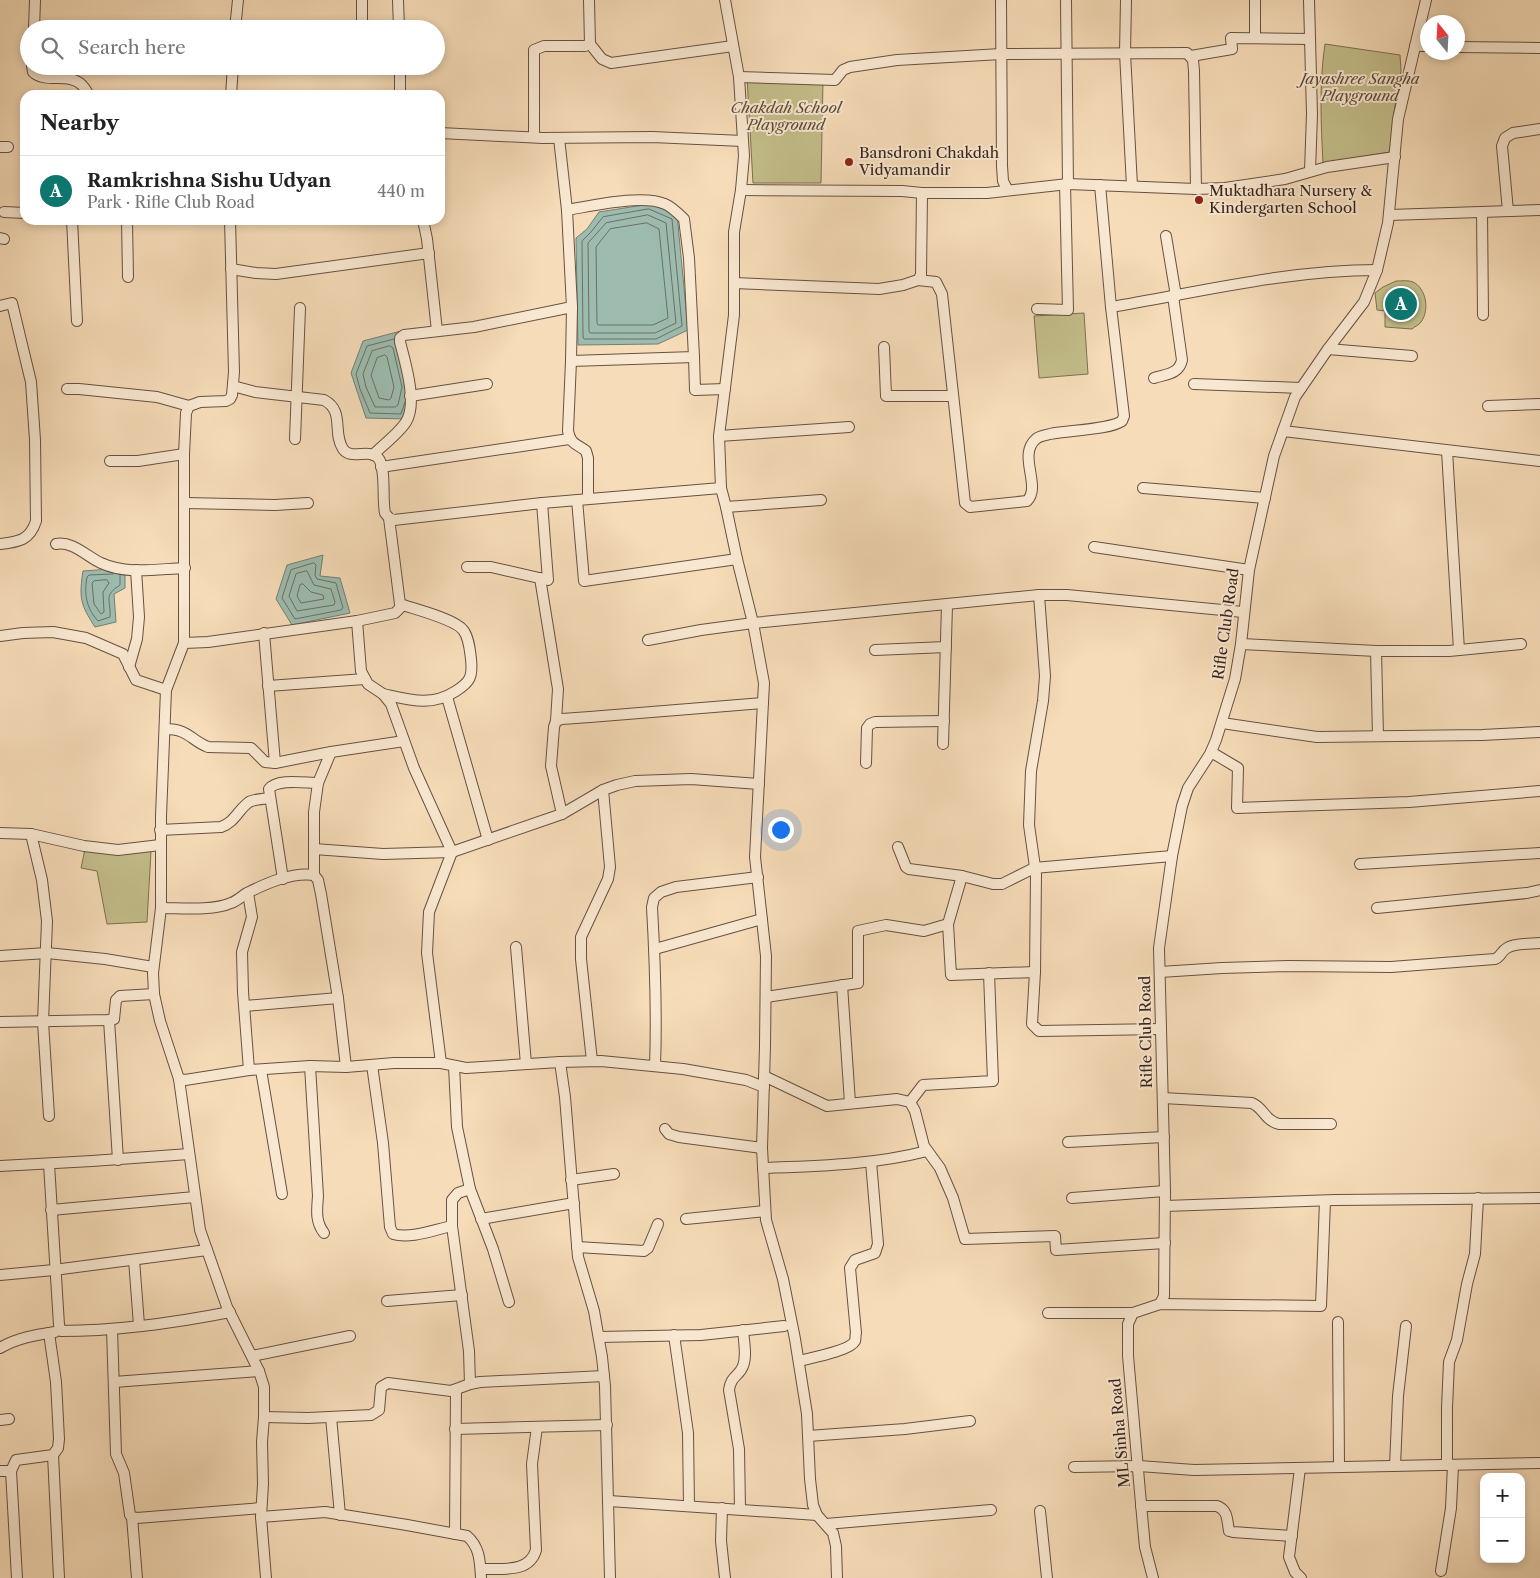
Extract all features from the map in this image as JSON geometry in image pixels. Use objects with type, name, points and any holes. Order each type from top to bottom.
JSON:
[{"type":"street","points":[[34,20],[35,0]]},
{"type":"street","points":[[236,20],[238,0]]},
{"type":"street","points":[[362,0],[362,20]]},
{"type":"street","points":[[398,0],[399,20]]},
{"type":"street","points":[[589,0],[590,44],[602,59],[611,63],[734,46]]},
{"type":"street","points":[[725,0],[739,77],[744,156],[742,190],[734,232],[734,315],[719,436],[721,488],[753,623],[764,683],[756,857],[766,956],[762,1148],[765,1211],[799,1361],[807,1414],[813,1504],[817,1515],[832,1533],[836,1546],[837,1578]]},
{"type":"street","points":[[1000,0],[1002,166],[1003,181],[1008,190]]},
{"type":"street","points":[[1037,309],[1068,310],[1066,0]]},
{"type":"street","points":[[1126,0],[1125,54],[1132,186]]},
{"type":"street","points":[[1255,0],[1255,38]]},
{"type":"street","points":[[1310,0],[1312,114],[1310,171]]},
{"type":"street","name":"Rifle Club Road","points":[[1160,1304],[1164,1296],[1165,1191],[1160,931],[1182,806],[1188,788],[1211,752],[1235,679],[1249,570],[1274,456],[1295,397],[1328,349],[1364,302],[1377,270],[1389,215],[1398,119],[1426,0]]},
{"type":"street","points":[[739,77],[835,80],[845,69],[861,64],[897,60],[1001,54],[1187,53],[1191,56],[1232,49],[1231,38],[1310,39]]},
{"type":"street","points":[[534,136],[534,50],[544,46],[584,46],[590,44]]},
{"type":"street","points":[[1415,46],[1420,46]]},
{"type":"street","points":[[1465,47],[1540,48]]},
{"type":"street","points":[[1191,56],[1194,71],[1196,189]]},
{"type":"street","points":[[38,75],[76,81],[86,90]]},
{"type":"street","points":[[231,90],[232,75]]},
{"type":"street","points":[[400,75],[400,90]]},
{"type":"street","points":[[1508,211],[1502,146],[1505,138],[1513,133],[1540,129]]},
{"type":"street","points":[[445,133],[560,138],[652,137],[742,141]]},
{"type":"street","points":[[560,138],[567,210],[572,307],[569,439],[586,451],[588,458],[588,499]]},
{"type":"street","points":[[742,190],[902,191],[968,194],[1066,184],[1196,189],[1225,188],[1277,180],[1327,167],[1395,157]]},
{"type":"street","points":[[734,283],[879,289],[918,280],[936,282],[942,294],[965,503],[970,507],[1027,502],[1033,490],[1029,455],[1031,446],[1036,439],[1043,435],[1062,431],[1112,426],[1122,421],[1123,408],[1111,307],[1100,185]]},
{"type":"street","points":[[918,280],[921,275],[922,193]]},
{"type":"street","points":[[567,210],[619,202],[652,201],[665,204],[684,218],[690,258],[695,390],[725,389]]},
{"type":"street","points":[[1389,215],[1540,210]]},
{"type":"street","points":[[4,212],[20,213]]},
{"type":"street","points":[[1482,212],[1483,314]]},
{"type":"street","points":[[72,225],[77,321]]},
{"type":"street","points":[[127,225],[128,277]]},
{"type":"street","points":[[67,389],[157,397],[189,406],[200,402],[220,402],[230,399],[233,386],[230,225]]},
{"type":"street","points":[[424,225],[437,331]]},
{"type":"street","points":[[1154,378],[1176,372],[1181,366],[1182,360],[1166,236]]},
{"type":"street","points":[[231,269],[276,274],[428,253]]},
{"type":"street","points":[[1111,307],[1284,276],[1344,270],[1377,270]]},
{"type":"street","points":[[0,306],[12,303],[31,382],[35,440],[36,512],[33,532],[24,538],[0,544]]},
{"type":"street","points":[[373,455],[406,422],[409,413],[410,377],[400,342],[400,338],[404,335],[474,327],[572,307]]},
{"type":"street","points":[[295,439],[300,308]]},
{"type":"street","points":[[884,347],[886,396],[953,396]]},
{"type":"street","points":[[1328,349],[1412,356]]},
{"type":"street","points":[[571,361],[694,357]]},
{"type":"street","points":[[410,396],[487,384]]},
{"type":"street","points":[[1194,384],[1301,388]]},
{"type":"street","points":[[184,643],[208,642],[391,615],[398,612],[400,604],[389,518],[384,509],[383,474],[379,459],[373,455],[348,454],[343,449],[334,408],[331,403],[324,400],[255,392],[233,386]]},
{"type":"street","points":[[1488,406],[1540,404]]},
{"type":"street","points":[[189,406],[186,413],[184,454],[184,643],[166,690],[160,830],[161,908],[153,966],[154,994],[160,1021],[180,1079],[200,1230],[230,1312],[260,1371],[264,1387],[261,1513],[266,1578]]},
{"type":"street","points":[[719,436],[849,427]]},
{"type":"street","points":[[1283,431],[1540,461]]},
{"type":"street","points":[[381,467],[569,439]]},
{"type":"street","points":[[1447,450],[1459,650]]},
{"type":"street","points":[[110,461],[138,461],[184,454]]},
{"type":"street","points":[[389,518],[400,519],[542,503],[721,488]]},
{"type":"street","points":[[1143,488],[1265,498]]},
{"type":"street","points":[[576,500],[584,582],[737,559]]},
{"type":"street","points":[[726,507],[821,500]]},
{"type":"street","points":[[185,504],[275,505],[308,503]]},
{"type":"street","points":[[468,567],[490,567],[548,580],[542,503]]},
{"type":"street","points":[[56,544],[61,543],[72,546],[100,563],[116,569],[185,568]]},
{"type":"street","points":[[1094,547],[1249,570]]},
{"type":"street","points":[[129,667],[137,639],[139,617],[136,570]]},
{"type":"street","points":[[540,578],[558,689],[551,766],[562,814]]},
{"type":"street","points":[[648,640],[753,623],[1039,595],[1067,595],[1244,612]]},
{"type":"street","points":[[1039,595],[1045,676],[1043,701],[1031,771],[1028,825],[1036,874],[1035,972],[1032,1024],[1039,1031],[1161,1029]]},
{"type":"street","points":[[383,694],[417,701],[434,701],[447,697],[469,682],[471,675],[472,661],[464,630],[455,624],[400,604]]},
{"type":"street","points":[[944,744],[947,605]]},
{"type":"street","points":[[357,621],[361,671],[368,684],[383,694],[391,704],[414,768],[452,852],[428,912],[427,953],[441,1063]]},
{"type":"street","points":[[0,636],[53,632],[86,638],[123,654],[136,680],[166,690]]},
{"type":"street","points":[[264,634],[275,763]]},
{"type":"street","points":[[1241,644],[1376,651],[1459,650],[1521,644]]},
{"type":"street","points":[[875,650],[946,647]]},
{"type":"street","points":[[1376,651],[1378,736]]},
{"type":"street","points":[[268,686],[365,679]]},
{"type":"street","points":[[447,697],[488,840]]},
{"type":"street","points":[[556,721],[571,718],[763,703]]},
{"type":"street","points":[[866,763],[867,728],[870,724],[875,722],[944,721]]},
{"type":"street","points":[[1222,723],[1316,737],[1482,736],[1540,732]]},
{"type":"street","points":[[165,729],[177,729],[185,732],[202,745],[208,747],[251,748],[265,762],[275,763],[404,741]]},
{"type":"street","points":[[331,752],[318,783],[314,812],[314,875],[318,880],[322,894],[338,998],[346,1067]]},
{"type":"street","points":[[1211,752],[1238,768],[1237,808],[1409,802],[1540,791]]},
{"type":"street","points":[[314,849],[383,854],[452,852],[562,814],[604,790],[617,785],[644,780],[691,779],[759,784]]},
{"type":"street","points":[[283,879],[269,789],[273,785],[296,782],[318,783]]},
{"type":"street","points":[[592,1061],[581,959],[581,937],[608,880],[610,867],[604,790]]},
{"type":"street","points":[[160,830],[228,825],[249,802],[270,798]]},
{"type":"street","points":[[0,833],[31,834],[84,846],[118,850],[160,845]]},
{"type":"street","points":[[31,834],[42,880],[47,921],[43,1022],[49,1116]]},
{"type":"street","points":[[898,847],[906,867],[909,869],[962,876],[987,884],[1002,884],[1034,868],[1172,856]]},
{"type":"street","points":[[1360,864],[1540,853]]},
{"type":"street","points":[[161,908],[221,906],[232,903],[271,882],[300,875],[314,875]]},
{"type":"street","points":[[962,876],[948,924],[951,975],[989,972],[1035,972]]},
{"type":"street","points":[[655,1066],[656,1028],[652,907],[654,898],[661,892],[676,887],[758,877]]},
{"type":"street","points":[[1378,908],[1527,893],[1540,890]]},
{"type":"street","points":[[248,893],[252,917],[242,952],[249,1070]]},
{"type":"street","points":[[654,949],[762,919]]},
{"type":"street","points":[[766,997],[858,982],[858,931],[886,925],[924,930],[948,924]]},
{"type":"street","points":[[1160,972],[1280,966],[1391,968],[1494,959],[1512,946],[1540,943]]},
{"type":"street","points":[[516,947],[526,1064]]},
{"type":"street","points":[[0,956],[46,953],[153,966]]},
{"type":"street","points":[[910,1102],[924,1085],[993,1082],[989,972]]},
{"type":"street","points":[[842,985],[850,1104]]},
{"type":"street","points":[[0,1022],[109,1020],[114,1019],[116,1000],[120,996],[154,994]]},
{"type":"street","points":[[245,1006],[338,998]]},
{"type":"street","points":[[109,1020],[118,1160]]},
{"type":"street","points":[[180,1079],[249,1070],[310,1066],[346,1067],[394,1063],[441,1063],[466,1068],[484,1068],[592,1061],[683,1069],[746,1080],[764,1087]]},
{"type":"street","points":[[560,1062],[565,1097],[577,1247],[580,1267],[594,1311],[604,1376],[607,1425],[610,1578]]},
{"type":"street","points":[[372,1065],[383,1143],[390,1227],[393,1234],[400,1236],[410,1235],[452,1226]]},
{"type":"street","points":[[310,1066],[318,1196],[316,1216],[319,1226],[324,1233]]},
{"type":"street","points":[[454,1066],[458,1127],[470,1189],[509,1302]]},
{"type":"street","points":[[261,1070],[282,1194]]},
{"type":"street","points":[[764,1076],[827,1106],[897,1099],[910,1102],[915,1111],[927,1151],[933,1156],[947,1183],[965,1239],[1055,1236],[1056,1250],[1165,1243]]},
{"type":"street","points":[[1163,1098],[1252,1103],[1258,1106],[1268,1119],[1279,1124],[1331,1124]]},
{"type":"street","points":[[664,1129],[669,1134],[678,1137],[762,1148]]},
{"type":"street","points":[[1068,1142],[1164,1137]]},
{"type":"street","points":[[763,1168],[871,1162],[899,1159],[927,1151]]},
{"type":"street","points":[[0,1166],[189,1154]]},
{"type":"street","points":[[799,1361],[840,1350],[855,1341],[856,1333],[850,1268],[855,1260],[875,1253],[878,1244],[871,1162]]},
{"type":"street","points":[[49,1164],[54,1270],[61,1331]]},
{"type":"street","points":[[571,1180],[614,1174]]},
{"type":"street","points":[[470,1189],[458,1193],[452,1200],[452,1226],[469,1351],[470,1384]]},
{"type":"street","points":[[1072,1198],[1165,1191]]},
{"type":"street","points":[[51,1210],[195,1197]]},
{"type":"street","points":[[1441,1571],[1452,1494],[1447,1408],[1449,1362],[1457,1340],[1466,1284],[1475,1254],[1478,1198]]},
{"type":"street","points":[[1165,1206],[1325,1201],[1540,1198]]},
{"type":"street","points":[[1048,1313],[1133,1313],[1160,1304],[1321,1306],[1325,1201]]},
{"type":"street","points":[[481,1219],[574,1203]]},
{"type":"street","points":[[686,1219],[765,1211]]},
{"type":"street","points":[[577,1247],[644,1251],[648,1248],[658,1224]]},
{"type":"street","points":[[0,1275],[54,1270],[207,1250]]},
{"type":"street","points":[[134,1260],[138,1325]]},
{"type":"street","points":[[387,1301],[462,1295]]},
{"type":"street","points":[[0,1348],[25,1337],[61,1331],[112,1329],[230,1312]]},
{"type":"street","name":"ML Sinha Road","points":[[1133,1313],[1128,1324],[1128,1356],[1145,1547],[1153,1578]]},
{"type":"street","points":[[1338,1322],[1339,1466]]},
{"type":"street","points":[[599,1337],[701,1335],[784,1326]]},
{"type":"street","points":[[1395,1466],[1398,1396],[1406,1326]]},
{"type":"street","points":[[112,1329],[116,1454],[124,1474],[132,1518],[137,1578]]},
{"type":"street","points":[[740,1510],[739,1449],[729,1390],[730,1380],[742,1368],[744,1358],[743,1330]]},
{"type":"street","points":[[17,1578],[11,1471],[16,1460],[53,1454],[58,1448],[60,1439],[56,1382],[49,1333]]},
{"type":"street","points":[[674,1335],[688,1433],[689,1506]]},
{"type":"street","points":[[252,1356],[350,1336]]},
{"type":"street","points":[[114,1382],[260,1371]]},
{"type":"street","points":[[264,1417],[361,1416],[376,1413],[379,1410],[381,1387],[388,1383],[439,1391],[456,1390],[470,1384],[508,1380],[604,1376]]},
{"type":"street","points":[[456,1390],[456,1534]]},
{"type":"street","points":[[331,1417],[340,1515]]},
{"type":"street","points":[[808,1436],[905,1429],[970,1421]]},
{"type":"street","points":[[456,1429],[607,1425]]},
{"type":"street","points":[[132,1518],[325,1512],[467,1536],[474,1542],[479,1554],[481,1573],[520,1568],[534,1559],[536,1550],[532,1464],[537,1428]]},
{"type":"street","points":[[53,1454],[59,1578]]},
{"type":"street","points":[[1074,1467],[1139,1466],[1194,1470],[1540,1463]]},
{"type":"street","points":[[1300,1468],[1289,1557],[1295,1572],[1301,1578]]},
{"type":"street","points":[[0,1471],[11,1471]]},
{"type":"street","points":[[609,1501],[817,1515]]},
{"type":"street","points":[[1141,1506],[1217,1506],[1223,1508],[1226,1512],[1229,1531],[1292,1536]]},
{"type":"street","points":[[722,1508],[721,1540],[725,1578]]},
{"type":"street","points":[[826,1524],[990,1510]]},
{"type":"street","points":[[1040,1511],[1047,1578]]},
{"type":"green space","name":"Jayashree Sangha Playground","points":[[1325,44],[1400,55],[1401,71],[1390,152],[1323,163],[1321,89]]},
{"type":"green space","name":"Chakdah School Playground","points":[[747,77],[823,81],[821,183],[753,183]]},
{"type":"green space","points":[[1396,281],[1413,282],[1424,294],[1426,306],[1424,317],[1412,329],[1385,327],[1385,311],[1377,310],[1375,293]]},
{"type":"green space","points":[[1084,313],[1088,374],[1039,378],[1034,316]]},
{"type":"green space","points":[[85,849],[151,851],[147,922],[107,924],[97,871],[81,868]]},
{"type":"water","points":[[650,204],[677,214],[688,330],[658,344],[578,345],[576,238],[587,229],[599,212]]},
{"type":"water","points":[[401,331],[413,387],[406,419],[366,418],[351,373],[363,341]]},
{"type":"water","points":[[323,555],[320,576],[340,578],[350,613],[292,625],[276,599],[287,565]]},
{"type":"water","points":[[125,568],[125,588],[114,594],[116,622],[95,627],[86,612],[82,600],[83,571]]},
{"type":"place","name":"Bansdroni Chakdah Vidyamandir","points":[[849,162]]},
{"type":"place","name":"Muktadhara Nursery & Kindergarten School","points":[[1199,200]]},
{"type":"place","name":"Ramkrishna Sishu Udyan","points":[[1401,304]]}]
